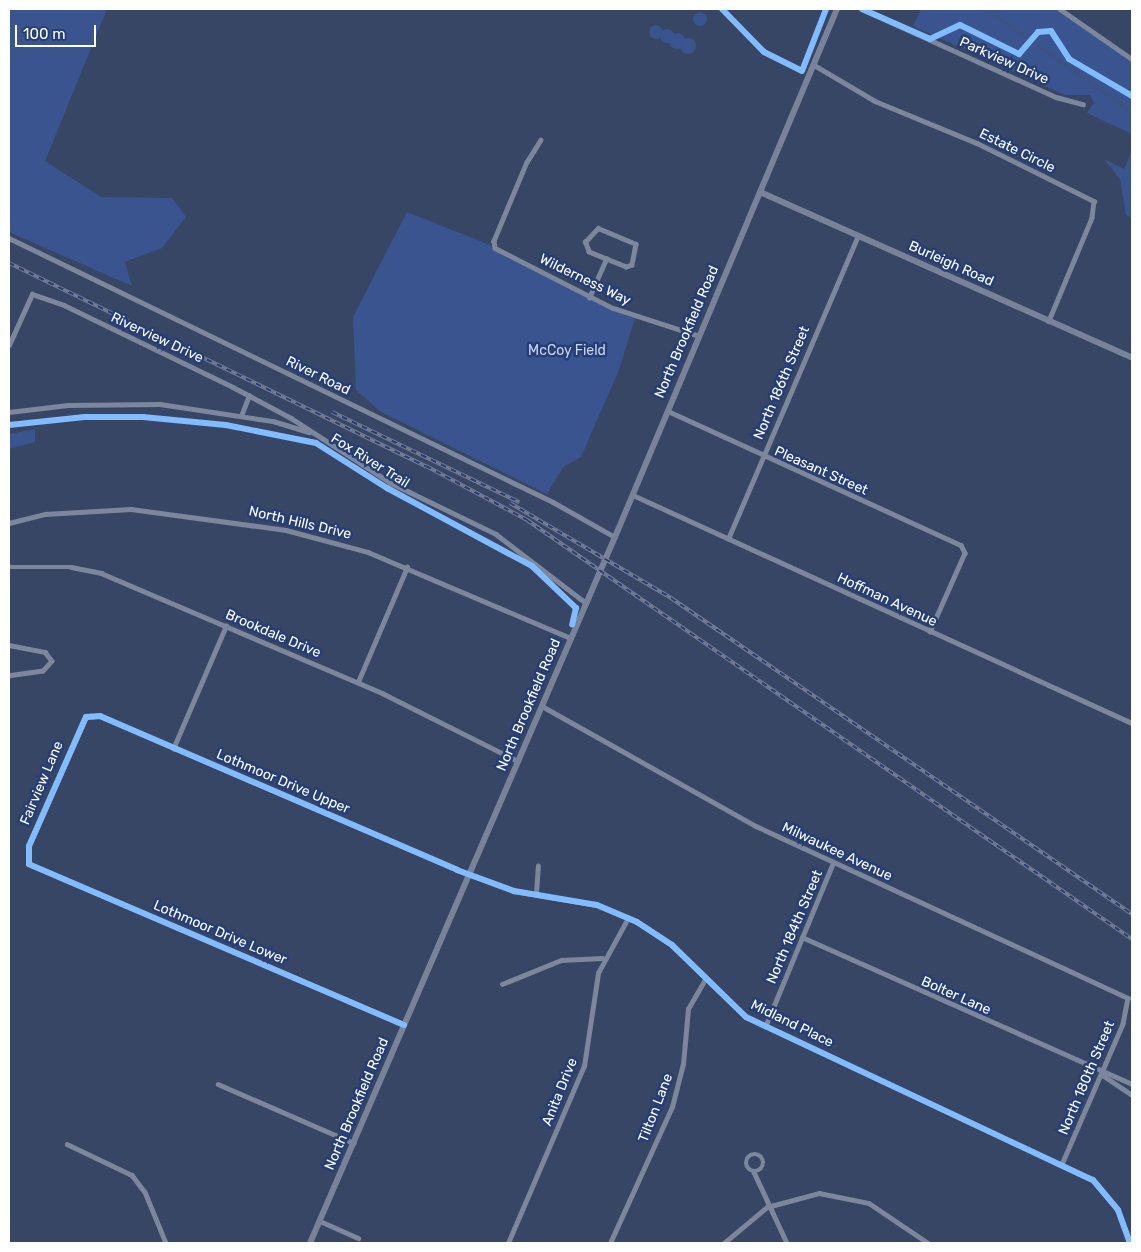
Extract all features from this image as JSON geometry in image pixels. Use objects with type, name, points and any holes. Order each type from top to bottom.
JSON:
[{"type":"street","name":"North Brookfield Road","points":[[310,1243],[616,537],[837,9]]},
{"type":"street","name":"Parkview Drive","points":[[862,9],[1056,97],[1083,104]]},
{"type":"street","points":[[1060,9],[1132,59]]},
{"type":"street","name":"Estate Circle","points":[[814,65],[875,102],[977,143],[1094,201],[1092,218],[1048,321]]},
{"type":"street","name":"Wilderness Way","points":[[541,140],[527,162],[494,245],[589,298],[699,336]]},
{"type":"street","name":"Burleigh Road","points":[[760,192],[1132,358]]},
{"type":"street","points":[[598,228],[639,249],[629,267],[606,259],[586,247],[587,238],[598,228]]},
{"type":"street","name":"North 186th Street","points":[[728,539],[858,236]]},
{"type":"street","name":"River Road","points":[[9,238],[553,502],[616,537]]},
{"type":"street","points":[[589,298],[606,259]]},
{"type":"street","name":"Riverview Drive","points":[[9,345],[29,297],[41,296],[249,395],[391,483],[504,538],[586,603]]},
{"type":"street","points":[[241,416],[249,395]]},
{"type":"street","name":"Riverview Drive","points":[[9,412],[133,404],[241,416],[318,436]]},
{"type":"street","name":"Pleasant Street","points":[[668,411],[762,457],[965,549],[930,632]]},
{"type":"street","name":"Hoffman Avenue","points":[[633,495],[1132,723]]},
{"type":"street","name":"North Hills Drive","points":[[9,523],[99,509],[183,513],[315,536],[407,567],[571,638]]},
{"type":"street","name":"Brookdale Drive","points":[[9,567],[90,570],[358,682],[518,761]]},
{"type":"street","points":[[358,682],[407,567]]},
{"type":"street","points":[[173,748],[226,626]]},
{"type":"street","points":[[9,645],[45,652],[52,661],[43,671],[9,676]]},
{"type":"street","name":"Milwaukee Avenue","points":[[542,706],[702,799],[833,863],[1124,995],[1130,1003]]},
{"type":"street","name":"Lothmoor Drive Upper","points":[[86,717],[100,716],[470,874]]},
{"type":"street","name":"Fairview Lane","points":[[27,862],[28,846],[86,717]]},
{"type":"street","name":"Lothmoor Drive Lower","points":[[27,862],[404,1026]]},
{"type":"street","name":"North 184th Street","points":[[765,1027],[833,863]]},
{"type":"street","points":[[536,893],[538,866]]},
{"type":"street","name":"Midland Place","points":[[470,874],[514,890],[590,903],[628,918],[672,945],[741,1014],[765,1027],[1063,1162],[1101,1187],[1130,1231]]},
{"type":"street","name":"Anita Drive","points":[[508,1243],[584,1066],[591,1001],[602,958],[628,918]]},
{"type":"street","name":"Bolter Lane","points":[[802,937],[1102,1074],[1132,1084]]},
{"type":"street","points":[[502,984],[561,960],[602,958]]},
{"type":"street","name":"Tilton Lane","points":[[610,1243],[672,1107],[682,1075],[688,1009],[706,978]]},
{"type":"street","name":"North 180th Street","points":[[1063,1162],[1102,1074],[1130,1003]]},
{"type":"street","name":"Bolter Lane","points":[[1102,1074],[1132,1095]]},
{"type":"street","points":[[218,1084],[354,1143]]},
{"type":"street","points":[[67,1144],[132,1175],[145,1192],[166,1243]]},
{"type":"street","points":[[754,1172],[767,1207],[787,1243]]},
{"type":"street","points":[[724,1243],[767,1207],[804,1194],[848,1195],[879,1207],[928,1243]]},
{"type":"street","points":[[320,1221],[358,1238]]},
{"type":"street","points":[[1130,1231],[1130,1243]]},
{"type":"green space","points":[[9,9],[107,9],[45,161],[101,197],[172,198],[186,217],[162,248],[125,262],[132,286],[9,232]]},
{"type":"green space","points":[[921,9],[1057,9],[1132,62],[1132,134],[1087,113],[1094,103],[1090,95],[1065,95],[913,26]]},
{"type":"green space","points":[[697,12],[703,12],[707,19],[703,26],[697,26],[693,22],[693,16]]},
{"type":"green space","points":[[653,25],[659,25],[663,32],[659,39],[653,39],[649,35],[649,29]]},
{"type":"green space","points":[[664,29],[670,29],[674,36],[670,43],[664,43],[660,39],[660,33]]},
{"type":"green space","points":[[677,33],[685,41],[677,49],[669,41]]},
{"type":"green space","points":[[688,38],[696,46],[688,54],[680,46]]},
{"type":"green space","points":[[1132,149],[1132,218],[1126,215],[1120,179],[1104,159],[1124,169]]},
{"type":"green space","name":"McCoy Field","points":[[407,212],[490,245],[499,253],[635,318],[619,370],[581,457],[563,467],[547,494],[381,412],[356,390],[353,317]]},
{"type":"green space","points":[[35,429],[35,442],[9,449],[9,434]]},
{"type":"waterway","points":[[989,11],[1132,112]]},
{"type":"railway","points":[[9,263],[426,466],[527,520],[1132,939]]},
{"type":"railway","points":[[332,412],[519,502]]},
{"type":"railway","points":[[510,503],[671,598],[1132,914]]},
{"type":"cycle path","points":[[722,9],[764,52],[802,71],[826,9]]},
{"type":"cycle path","points":[[862,9],[930,39],[960,25],[1019,54],[1038,32],[1051,31],[1069,59],[1132,96]]},
{"type":"cycle path","name":"Fox River Trail","points":[[9,425],[85,417],[143,417],[226,425],[316,443],[387,488],[532,566],[576,608],[572,625]]},
{"type":"cycle path","points":[[404,1025],[29,864],[29,846],[86,717],[100,716],[457,870],[514,891],[597,905],[637,922],[672,945],[746,1017],[1093,1180],[1118,1210],[1130,1243]]}]
